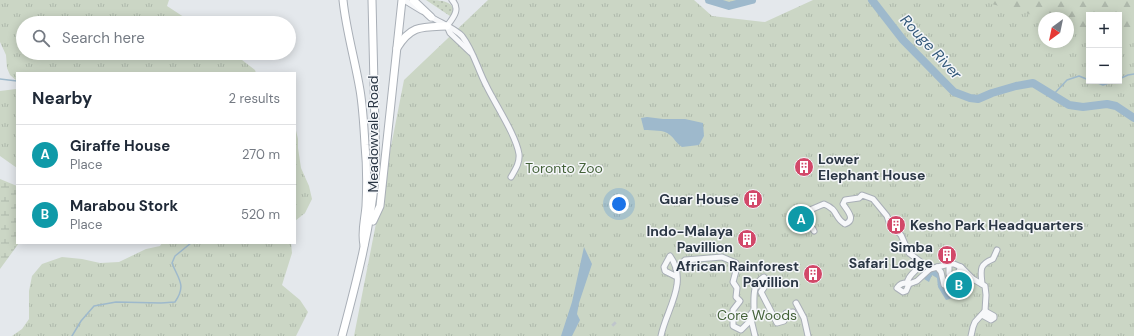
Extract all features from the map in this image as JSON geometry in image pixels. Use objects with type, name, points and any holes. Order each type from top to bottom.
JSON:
[{"type":"main road","points":[[343,0],[344,14],[360,90],[366,146],[366,205],[362,235],[364,247]]},
{"type":"main road","name":"Meadowvale Road","points":[[342,336],[368,230],[376,169],[372,0]]},
{"type":"main road","points":[[368,230],[380,206],[396,50],[403,0]]},
{"type":"main road","points":[[413,0],[431,17]]},
{"type":"main road","points":[[396,50],[405,37],[419,27],[447,26]]},
{"type":"street","points":[[403,0],[447,26],[450,33],[472,53],[486,85],[516,142],[519,156],[518,163],[511,177]]},
{"type":"street","points":[[447,26],[456,12],[455,4],[452,0]]},
{"type":"street","points":[[806,211],[824,204],[830,206],[837,213],[840,221],[846,224],[851,218],[843,202],[848,198],[856,198],[862,195],[868,196],[873,199],[884,213],[890,225],[901,236],[909,253],[930,269]]},
{"type":"street","points":[[982,284],[981,269],[986,262],[993,259],[997,250]]},
{"type":"street","points":[[661,336],[677,291],[677,277],[676,269],[670,256],[664,267],[665,271],[677,277]]},
{"type":"street","points":[[674,262],[722,257],[736,263],[737,267],[733,282],[737,288],[736,297],[740,301],[733,310],[734,326],[742,330],[751,320]]},
{"type":"street","points":[[676,269],[685,260]]},
{"type":"street","points":[[920,262],[919,267],[910,274],[908,284],[917,281],[930,269],[954,264],[961,268],[973,280],[982,284],[986,288],[984,313],[973,327],[971,336]]},
{"type":"street","points":[[949,264],[949,274]]},
{"type":"street","points":[[937,267],[941,272],[944,285],[951,286],[954,284],[961,268]]},
{"type":"street","points":[[755,336],[750,315],[754,310],[753,291],[760,279],[764,277],[768,282],[761,292],[777,323],[784,321],[786,314],[793,312]]},
{"type":"street","points":[[796,303],[804,318],[808,336]]},
{"type":"green space","points":[[0,0],[169,0],[167,6],[182,16],[16,16],[16,60],[242,60],[256,72],[16,72],[16,80],[10,75],[7,68],[6,55],[0,42]]},
{"type":"green space","points":[[426,0],[448,3],[453,8],[453,12],[450,16]]},
{"type":"green space","name":"Toronto Zoo","points":[[488,0],[694,0],[712,16],[765,22],[813,0],[977,0],[1038,16],[1038,48],[1074,48],[1074,26],[1086,29],[1086,84],[1122,84],[1122,39],[1134,42],[1134,336],[354,336],[404,80]]},
{"type":"green space","points":[[711,0],[751,0],[733,6]]},
{"type":"green space","points":[[933,0],[1134,0],[1134,77],[1122,79],[1122,12],[1086,12],[1086,78]]},
{"type":"green space","points":[[16,89],[16,167],[0,156],[0,91]]},
{"type":"green space","points":[[296,130],[301,168],[309,186],[312,199],[305,213],[296,220]]},
{"type":"green space","points":[[0,179],[16,186],[16,244],[18,244],[0,269]]},
{"type":"green space","points":[[161,244],[291,244],[292,253],[282,285],[300,300],[308,312],[296,336],[12,336],[22,329],[29,319],[29,291],[32,276],[42,264],[62,257],[100,263],[119,262],[146,249],[160,246]]},
{"type":"water","points":[[641,118],[685,119],[703,123],[704,136],[699,145],[682,147],[672,136],[667,133],[661,131],[644,130]]},
{"type":"water","points":[[584,247],[592,264],[579,303],[577,314],[580,320],[572,336],[561,336],[572,302]]},
{"type":"water","points":[[933,270],[939,271],[947,290],[956,283],[960,284],[962,282],[962,287],[955,296],[946,300],[938,287],[937,278],[932,275],[929,282],[924,279],[926,275]]},
{"type":"waterway","name":"Rouge River","points":[[709,0],[729,6],[752,0]]},
{"type":"waterway","name":"Rouge River","points":[[872,0],[903,40],[954,92],[970,98],[978,99],[1016,86],[1033,83],[1069,105],[1083,107],[1107,104],[1116,106],[1134,118]]},
{"type":"waterway","points":[[1122,78],[1134,74]]},
{"type":"waterway","points":[[1053,95],[1067,80],[1079,76],[1086,79]]},
{"type":"waterway","points":[[0,79],[16,81]]},
{"type":"waterway","points":[[1100,84],[1106,84]]},
{"type":"waterway","points":[[72,336],[81,321],[94,306],[116,302],[175,302],[179,296],[181,286],[172,263],[175,256],[190,244]]},
{"type":"place","name":"Lower Elephant House","points":[[804,167]]},
{"type":"place","name":"Guar House","points":[[753,199]]},
{"type":"place","name":"Giraffe House","points":[[801,219]]},
{"type":"place","name":"Kesho Park Headquarters","points":[[896,225]]},
{"type":"place","name":"Indo-Malaya Pavillion","points":[[747,239]]},
{"type":"place","name":"Simba Safari Lodge","points":[[947,255]]},
{"type":"place","name":"African Rainforest Pavillion","points":[[813,274]]},
{"type":"place","name":"Marabou Stork","points":[[959,285]]},
{"type":"park label","name":"Core Woods","points":[[757,315]]}]
